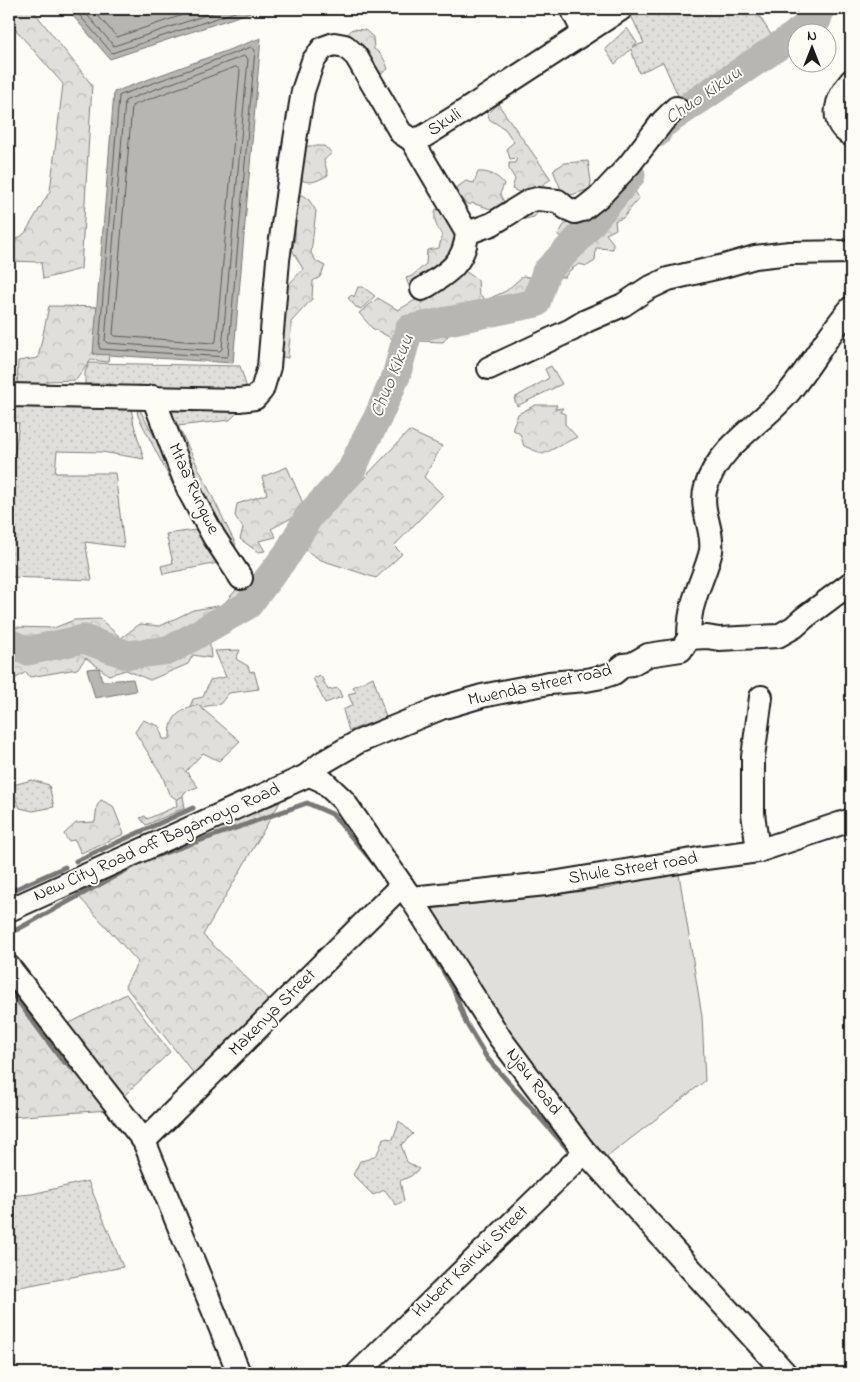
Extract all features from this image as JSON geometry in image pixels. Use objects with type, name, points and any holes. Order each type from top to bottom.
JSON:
[{"type":"street","points":[[572,9],[584,33]]},
{"type":"street","name":"Skuli","points":[[152,397],[239,400],[255,398],[262,390],[269,367],[278,260],[295,140],[304,91],[313,61],[323,48],[334,44],[345,46],[356,56],[401,133],[412,140],[423,137],[460,114],[621,9]]},
{"type":"street","points":[[851,81],[843,90],[838,103],[837,113],[838,122],[851,135]]},
{"type":"street","points":[[466,233],[492,224],[529,201],[537,199],[558,200],[566,208],[575,212],[582,210],[601,195],[676,108]]},
{"type":"street","points":[[412,140],[466,233],[466,247],[459,260],[446,273],[422,289]]},
{"type":"street","points":[[489,368],[623,305],[647,289],[668,279],[754,257],[790,253],[851,252]]},
{"type":"street","points":[[851,308],[789,392],[730,448],[714,466],[705,488],[704,499],[711,550],[706,573],[701,580],[692,609],[689,638],[707,637],[719,639],[778,636],[794,627],[851,583]]},
{"type":"street","points":[[9,395],[152,397]]},
{"type":"street","name":"Mtaa Rungwe","points":[[152,397],[189,491],[214,538],[241,578]]},
{"type":"street","name":"Mwenda street road","points":[[306,776],[322,763],[358,742],[440,708],[507,691],[602,677],[614,673],[624,665],[632,664],[648,656],[681,650],[689,638]]},
{"type":"street","points":[[758,851],[753,813],[754,757],[761,697]]},
{"type":"street","name":"Njau Road","points":[[306,776],[312,776],[323,781],[343,800],[407,892],[500,1038],[585,1152],[786,1373]]},
{"type":"street","name":"New City Road off Bagamoyo Road","points":[[9,910],[306,776]]},
{"type":"street","name":"Shule Street road","points":[[407,892],[546,884],[698,858],[758,851],[851,820]]},
{"type":"street","name":"Makenya Street","points":[[144,1141],[407,892]]},
{"type":"street","points":[[9,967],[144,1141],[238,1373]]},
{"type":"street","name":"Hubert Kairuki Street","points":[[358,1373],[585,1152]]},
{"type":"green space","points":[[9,9],[32,9],[92,85],[81,269],[43,279],[41,262],[9,261],[12,243],[25,233],[50,191],[63,84],[9,22]]},
{"type":"green space","points":[[628,9],[755,9],[778,46],[683,107],[663,62],[639,73],[631,49],[615,64],[605,49],[627,28],[637,43],[632,47],[644,43]]},
{"type":"green space","points":[[352,29],[365,30],[373,37],[374,49],[386,63],[388,69],[375,78],[343,41]]},
{"type":"green space","points":[[498,104],[551,179],[541,186],[538,194],[542,207],[534,217],[506,223],[524,194],[512,189],[515,179],[509,169],[509,163],[515,163],[517,158],[510,159],[507,148],[514,142],[505,129],[489,119],[488,114]]},
{"type":"green space","points":[[324,146],[332,153],[324,160],[328,175],[312,182],[295,178],[303,148]]},
{"type":"green space","points":[[588,161],[591,181],[590,189],[571,195],[562,192],[553,170],[565,163]]},
{"type":"green space","points":[[478,172],[486,172],[493,175],[504,184],[500,194],[505,204],[497,211],[472,203],[470,205],[465,203],[447,182],[450,181],[456,188],[466,181],[474,183]]},
{"type":"green space","points":[[634,173],[630,183],[639,198],[623,218],[615,221],[616,229],[606,234],[613,243],[613,249],[596,248],[595,261],[587,266],[579,264],[569,271],[565,277],[557,277],[557,271],[571,258],[571,254],[554,266],[549,272],[547,281],[543,274],[550,254],[561,251],[564,245],[563,238],[558,235],[564,225]]},
{"type":"green space","points":[[302,195],[309,200],[316,211],[311,253],[316,261],[325,266],[320,277],[313,281],[312,299],[291,322],[288,358],[279,356],[280,294],[303,269],[292,250],[295,238],[294,199]]},
{"type":"green space","points":[[436,209],[450,215],[464,237],[444,279],[465,271],[478,280],[479,294],[486,300],[506,291],[523,276],[541,279],[548,284],[537,306],[518,314],[463,317],[443,342],[395,340],[372,328],[359,313],[378,298],[398,310],[419,298],[422,305],[428,292],[410,289],[406,278],[412,276],[426,264],[427,250],[439,248],[442,235],[436,223]]},
{"type":"green space","points":[[358,287],[363,287],[375,296],[361,309],[356,307],[348,298],[352,295],[354,297]]},
{"type":"green space","points":[[49,306],[115,307],[108,362],[91,360],[76,380],[47,381],[42,395],[17,389],[18,361],[38,358]]},
{"type":"green space","points":[[89,363],[240,366],[250,398],[138,385],[137,390],[122,386],[113,390],[109,383],[85,384],[85,372]]},
{"type":"green space","points":[[551,366],[562,384],[517,406],[514,398],[549,378],[545,369]]},
{"type":"green space","points":[[9,395],[129,397],[134,425],[144,459],[102,452],[57,451],[55,473],[115,473],[124,547],[85,542],[92,580],[9,577],[9,461],[15,452],[19,423],[9,423]]},
{"type":"green space","points":[[159,402],[247,403],[230,420],[178,426],[236,545],[226,556]]},
{"type":"green space","points":[[136,403],[223,562],[163,574],[161,566],[173,563],[166,534],[196,530],[138,416]]},
{"type":"green space","points":[[535,405],[557,405],[555,409],[563,408],[560,412],[565,414],[565,424],[577,437],[543,454],[524,446],[520,434],[512,429],[518,414]]},
{"type":"green space","points":[[409,431],[442,446],[424,477],[443,495],[394,546],[402,554],[376,578],[321,560],[299,546]]},
{"type":"green space","points":[[287,467],[306,510],[271,529],[276,537],[259,541],[265,551],[258,552],[240,539],[243,528],[235,516],[237,504],[267,494],[262,477]]},
{"type":"green space","points":[[242,583],[240,606],[209,633],[211,658],[193,655],[188,664],[150,680],[126,670],[109,675],[86,658],[77,669],[30,677],[26,672],[11,681],[16,684],[9,685],[9,625],[12,627],[54,628],[74,620],[100,619],[121,638],[140,624],[160,626],[193,610],[223,605]]},
{"type":"green space","points":[[240,650],[236,659],[248,666],[250,672],[254,671],[259,689],[229,693],[220,704],[189,709],[193,699],[203,697],[210,680],[226,677],[215,651]]},
{"type":"green space","points":[[321,676],[328,690],[338,688],[342,697],[325,703],[313,678]]},
{"type":"green space","points":[[373,677],[386,717],[349,731],[343,710],[353,705],[348,694],[356,692],[353,687]]},
{"type":"green space","points":[[198,705],[240,741],[219,761],[203,753],[186,771],[198,787],[186,791],[179,801],[169,794],[162,775],[135,732],[143,720],[159,726],[163,739],[170,739],[172,725],[180,712]]},
{"type":"green space","points":[[32,780],[49,785],[54,807],[33,811],[20,808],[9,786]]},
{"type":"green space","points":[[183,796],[185,808],[146,825],[140,818],[145,816],[147,819],[177,806],[176,800]]},
{"type":"green space","points":[[101,800],[113,806],[124,834],[81,853],[75,840],[68,841],[64,834],[76,823],[95,822],[97,806]]},
{"type":"green space","points":[[280,802],[203,935],[273,1004],[198,1079],[125,986],[138,962],[72,889]]},
{"type":"green space","points":[[678,868],[702,1016],[705,1081],[607,1157],[545,1088],[475,985],[431,909],[610,888]]},
{"type":"green space","points":[[9,977],[62,1027],[126,994],[170,1052],[109,1110],[9,1117]]},
{"type":"green space","points":[[399,1121],[413,1134],[401,1145],[407,1162],[419,1169],[411,1176],[400,1181],[404,1201],[396,1205],[385,1190],[373,1195],[353,1175],[360,1161],[373,1157],[376,1154],[383,1138],[393,1139]]},
{"type":"green space","points":[[88,1181],[123,1267],[10,1289],[9,1196],[32,1194]]},
{"type":"water","points":[[67,9],[256,9],[257,10],[110,59]]},
{"type":"water","points":[[261,38],[233,363],[93,354],[114,92]]},
{"type":"water","points":[[99,668],[102,681],[133,679],[136,691],[95,698],[87,669]]},
{"type":"waterway","name":"Chuo Kikuu","points":[[814,22],[817,20],[820,9]]},
{"type":"waterway","name":"Chuo Kikuu","points":[[657,133],[660,126],[788,40]]},
{"type":"waterway","name":"Chuo Kikuu","points":[[9,643],[27,651],[84,639],[128,655],[170,650],[248,605],[288,553],[309,516],[351,471],[396,376],[409,329],[536,303],[546,272],[578,239],[631,175]]},
{"type":"waterway","points":[[156,856],[307,803],[332,814],[377,867]]},
{"type":"waterway","points":[[76,861],[193,808]]},
{"type":"waterway","points":[[9,934],[137,864]]},
{"type":"waterway","points":[[9,892],[65,867]]},
{"type":"waterway","points":[[429,947],[453,988],[466,1023],[487,1058],[574,1156]]},
{"type":"waterway","points":[[9,989],[61,1059],[79,1074]]}]
